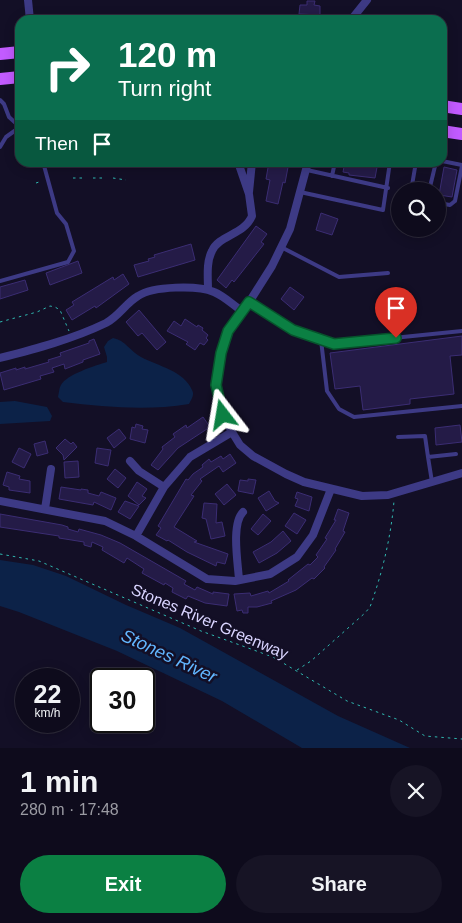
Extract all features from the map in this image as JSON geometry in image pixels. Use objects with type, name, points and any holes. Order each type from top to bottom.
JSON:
[{"type":"main road","points":[[0,54],[15,52]]},
{"type":"main road","points":[[0,79],[15,77]]},
{"type":"main road","points":[[447,107],[462,109]]},
{"type":"main road","points":[[447,132],[462,134]]},
{"type":"street","points":[[28,0],[30,15]]},
{"type":"street","points":[[355,15],[367,0]]},
{"type":"street","points":[[208,290],[209,258],[212,251],[216,245],[244,227],[251,219],[253,213],[240,167]]},
{"type":"street","points":[[248,194],[251,167]]},
{"type":"street","points":[[307,167],[290,229],[281,248],[272,266],[228,331],[221,353],[216,385],[223,415],[240,445],[253,456],[295,478],[331,489],[362,496],[388,495],[462,473]]},
{"type":"street","points":[[0,358],[107,322],[143,293],[180,288],[208,290],[242,311]]},
{"type":"street","points":[[136,536],[164,487],[190,457],[232,432]]},
{"type":"street","points":[[130,461],[139,471],[164,487]]},
{"type":"street","points":[[45,509],[52,469]]},
{"type":"street","points":[[0,501],[105,521],[136,536],[207,579],[239,580],[270,574],[297,557],[313,535],[331,489]]},
{"type":"street","points":[[239,580],[236,527],[239,516],[243,512]]},
{"type":"lane","points":[[0,100],[4,104],[8,117],[15,123]]},
{"type":"lane","points":[[0,148],[6,137],[15,131]]},
{"type":"lane","points":[[446,204],[450,205],[455,201],[462,165],[447,162]]},
{"type":"lane","points":[[0,281],[68,262],[72,257],[74,251],[66,224],[57,213],[44,167]]},
{"type":"lane","points":[[310,167],[332,176],[388,188]]},
{"type":"lane","points":[[332,176],[334,167]]},
{"type":"lane","points":[[300,192],[383,210],[388,188],[390,167]]},
{"type":"lane","points":[[412,182],[415,167]]},
{"type":"lane","points":[[430,182],[435,167]]},
{"type":"lane","points":[[281,248],[339,276],[388,272]]},
{"type":"lane","points":[[249,302],[293,330],[334,344],[462,331]]},
{"type":"lane","points":[[321,340],[327,390],[339,409],[354,417],[462,406]]},
{"type":"lane","points":[[398,437],[425,436],[432,482]]},
{"type":"lane","points":[[428,457],[456,454]]},
{"type":"path","points":[[73,178],[85,178]]},
{"type":"path","points":[[93,178],[106,178]]},
{"type":"path","points":[[113,178],[126,180]]},
{"type":"path","points":[[36,183],[42,181]]},
{"type":"path","points":[[0,322],[37,312],[50,306],[56,307],[60,310],[70,336]]},
{"type":"path","points":[[296,671],[311,661],[370,607],[385,553],[395,493]]},
{"type":"path","name":"Stones River Greenway","points":[[0,554],[39,560],[201,631],[274,657],[346,701],[399,720],[425,736],[462,739]]},
{"type":"water","points":[[113,338],[121,341],[141,357],[183,378],[193,392],[189,404],[142,408],[63,402],[58,397],[59,389],[64,381],[75,374],[107,362],[104,347]]},
{"type":"water","points":[[15,401],[47,407],[52,416],[50,421],[0,424],[0,402]]},
{"type":"water","name":"Stones River","points":[[0,560],[33,565],[66,576],[180,628],[338,716],[410,748],[302,748],[222,701],[155,668],[117,651],[0,606]]},
{"type":"building","points":[[307,1],[315,1],[314,5],[320,6],[320,15],[299,14],[300,5],[307,5]]},
{"type":"building","points":[[268,167],[288,167],[278,204],[266,201],[270,180],[266,179]]},
{"type":"building","points":[[344,167],[377,167],[375,178],[349,175],[349,173],[343,172]]},
{"type":"building","points":[[444,167],[457,170],[452,197],[446,196],[446,182],[441,182]]},
{"type":"building","points":[[321,213],[338,219],[332,235],[316,230]]},
{"type":"building","points":[[256,226],[267,234],[261,242],[264,244],[234,282],[232,280],[226,288],[217,280]]},
{"type":"building","points":[[191,244],[195,260],[138,277],[134,265],[149,261],[148,259],[155,257],[154,255]]},
{"type":"building","points":[[78,261],[82,273],[50,285],[46,273]]},
{"type":"building","points":[[123,274],[129,284],[96,308],[95,306],[72,320],[66,310],[74,305],[72,302],[113,277],[114,280]]},
{"type":"building","points":[[25,280],[28,290],[0,299],[0,287]]},
{"type":"building","points":[[290,287],[304,297],[294,310],[281,299]]},
{"type":"building","points":[[139,310],[166,342],[157,350],[142,333],[138,336],[126,322]]},
{"type":"building","points":[[185,319],[197,327],[198,325],[203,328],[202,330],[208,335],[206,338],[208,340],[204,345],[200,343],[195,350],[186,344],[188,342],[167,331],[174,321],[181,326]]},
{"type":"building","points":[[462,336],[462,355],[450,356],[454,394],[410,399],[410,404],[363,410],[360,386],[335,389],[330,353]]},
{"type":"building","points":[[94,339],[100,354],[65,369],[64,364],[52,368],[54,372],[40,376],[41,379],[4,390],[0,373],[16,368],[16,370],[25,367],[25,369],[49,362],[48,360],[61,356],[60,353],[89,343],[89,341]]},
{"type":"building","points":[[203,417],[210,427],[178,448],[158,470],[151,465],[163,449],[162,447],[175,437],[173,434],[186,425],[187,428]]},
{"type":"building","points":[[136,424],[143,426],[142,429],[148,430],[145,443],[130,439],[132,427],[135,428]]},
{"type":"building","points":[[460,425],[462,442],[436,445],[435,428]]},
{"type":"building","points":[[119,429],[126,438],[114,448],[107,438]]},
{"type":"building","points":[[65,439],[71,444],[73,442],[77,447],[64,460],[63,455],[56,448]]},
{"type":"building","points":[[45,441],[48,453],[37,456],[34,444]]},
{"type":"building","points":[[19,448],[31,454],[24,468],[12,462]]},
{"type":"building","points":[[97,448],[111,450],[108,466],[95,463]]},
{"type":"building","points":[[230,454],[236,463],[223,472],[219,466],[200,479],[202,481],[191,495],[194,496],[174,527],[197,541],[194,542],[228,554],[225,564],[217,562],[216,566],[156,535],[161,528],[158,526],[186,479],[188,480],[203,467],[202,465],[209,459],[211,462],[221,456],[223,459]]},
{"type":"building","points":[[78,461],[79,477],[65,478],[64,462]]},
{"type":"building","points":[[115,469],[126,478],[118,488],[107,479]]},
{"type":"building","points":[[7,472],[20,476],[19,479],[30,481],[30,493],[9,490],[9,487],[3,485]]},
{"type":"building","points":[[248,479],[256,480],[253,494],[238,491],[240,480],[248,481]]},
{"type":"building","points":[[137,482],[147,489],[142,496],[146,498],[139,505],[128,496]]},
{"type":"building","points":[[227,484],[236,495],[224,505],[215,494]]},
{"type":"building","points":[[61,487],[88,490],[88,493],[99,496],[101,492],[116,498],[111,510],[94,502],[93,505],[59,499]]},
{"type":"building","points":[[269,491],[275,501],[279,503],[266,511],[258,498]]},
{"type":"building","points":[[297,492],[312,497],[309,511],[295,506],[298,499],[295,498]]},
{"type":"building","points":[[125,501],[139,506],[130,519],[118,512]]},
{"type":"building","points":[[204,503],[217,504],[216,523],[222,522],[225,536],[211,539],[206,519],[202,518]]},
{"type":"building","points":[[338,509],[349,513],[343,531],[345,532],[325,568],[314,579],[312,578],[296,590],[271,601],[272,603],[248,607],[248,613],[243,613],[242,610],[237,611],[234,594],[250,593],[251,596],[268,591],[269,593],[289,581],[318,557],[316,555],[327,539],[325,538],[336,520],[334,520]]},
{"type":"building","points":[[294,513],[306,520],[297,534],[285,526]]},
{"type":"building","points":[[0,514],[62,525],[78,532],[79,529],[101,535],[120,543],[186,581],[184,584],[195,590],[197,587],[213,594],[213,592],[229,594],[227,606],[205,603],[188,596],[186,599],[172,592],[173,588],[165,583],[164,585],[142,573],[144,569],[127,558],[124,563],[102,550],[103,547],[92,542],[91,547],[84,545],[84,542],[59,538],[59,536],[0,527]]},
{"type":"building","points":[[263,514],[271,521],[258,535],[251,529]]},
{"type":"building","points":[[283,531],[291,541],[277,553],[259,563],[253,552],[271,542]]},
{"type":"route","points":[[223,415],[216,385],[221,353],[228,331],[249,302],[293,330],[334,344],[396,338]]}]
